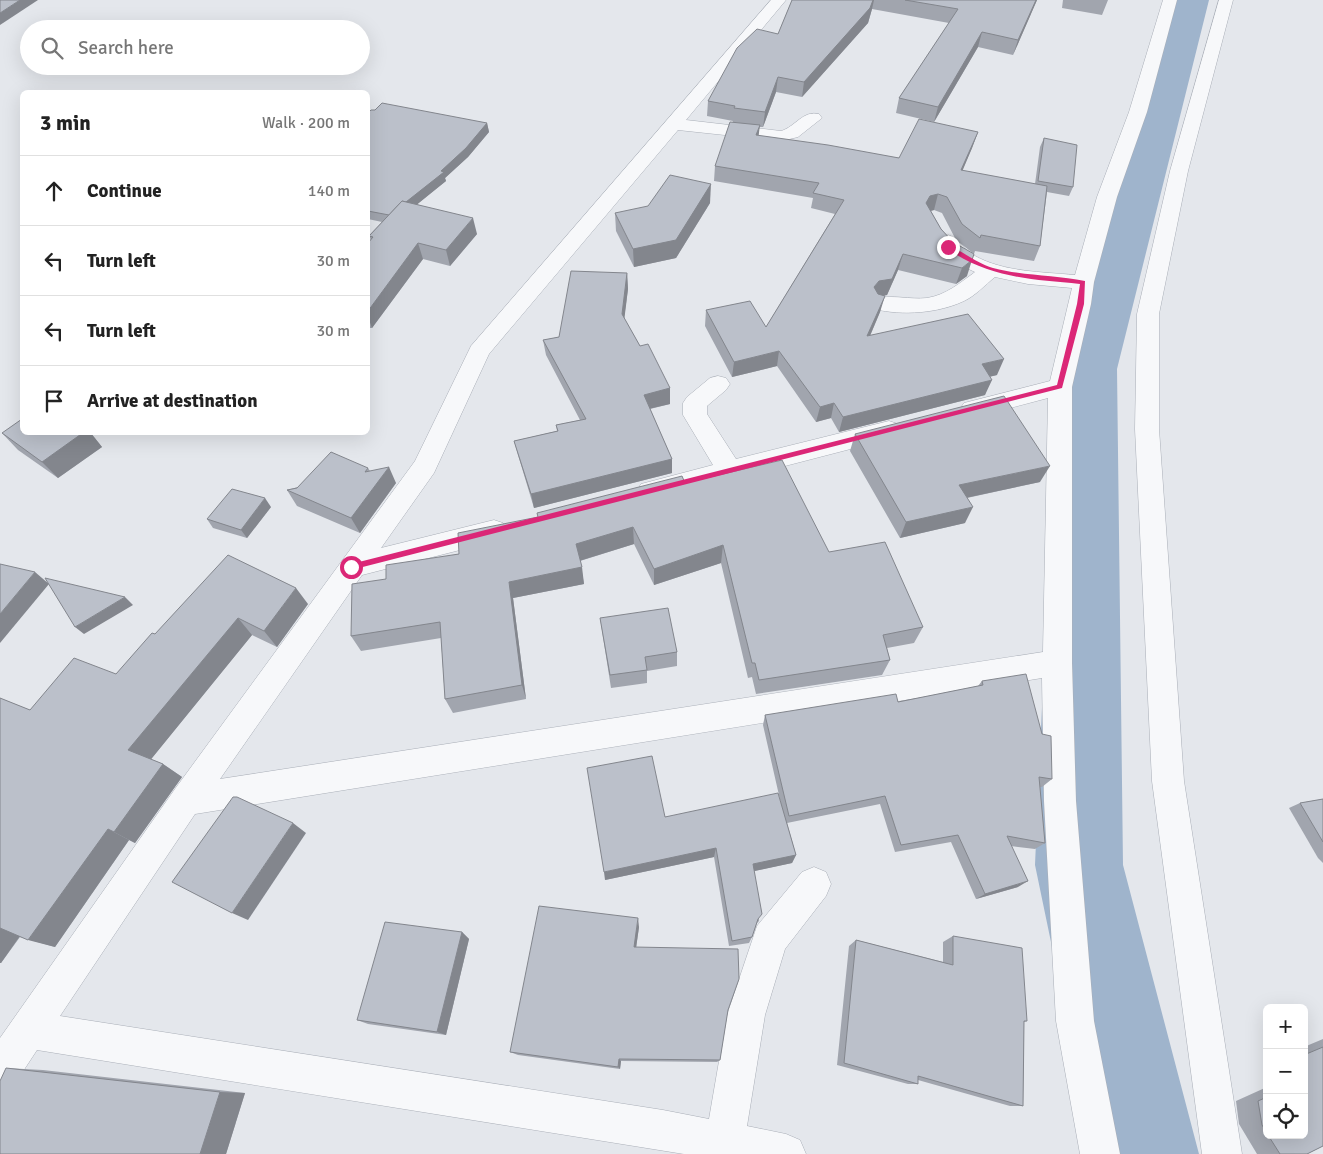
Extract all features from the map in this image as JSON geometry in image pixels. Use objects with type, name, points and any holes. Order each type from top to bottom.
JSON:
[{"type":"street","points":[[0,1071],[30,1030],[186,800],[425,466],[479,350],[675,124],[779,0]]},
{"type":"street","points":[[1100,1154],[1076,1021],[1060,801],[1057,663],[1060,602],[1060,386],[1080,304],[1083,282],[1107,196],[1138,112],[1170,0]]},
{"type":"street","points":[[1222,1154],[1168,781],[1147,429],[1148,314],[1179,171],[1226,0]]},
{"type":"street","points":[[675,124],[781,136],[792,133],[813,118]]},
{"type":"street","points":[[937,226],[948,247],[968,260],[991,270],[1038,278],[1083,282]]},
{"type":"street","points":[[883,304],[928,305],[957,296],[991,270]]},
{"type":"street","points":[[718,384],[695,403],[695,415],[730,471]]},
{"type":"street","points":[[947,415],[1060,386]]},
{"type":"street","points":[[626,497],[909,425]]},
{"type":"street","points":[[351,567],[512,526]]},
{"type":"street","points":[[186,800],[1057,663]]},
{"type":"street","points":[[725,1143],[746,1015],[770,939],[814,884]]},
{"type":"street","points":[[30,1030],[663,1130],[786,1154]]},
{"type":"building","points":[[0,0],[20,0],[0,13]]},
{"type":"building","points":[[792,0],[873,0],[870,8],[804,82],[778,77],[765,112],[734,108],[735,106],[708,101],[737,48],[757,29],[778,34]]},
{"type":"building","points":[[905,0],[1036,0],[1018,40],[982,32],[938,107],[899,98],[958,9]]},
{"type":"building","points":[[382,103],[487,123],[466,148],[441,171],[444,172],[406,202],[402,201],[389,215],[370,211],[370,111],[375,110]]},
{"type":"building","points":[[919,119],[978,132],[961,170],[1047,186],[1040,246],[981,235],[980,238],[962,224],[947,197],[938,194],[930,196],[926,203],[941,229],[953,242],[974,254],[972,260],[962,268],[903,254],[892,279],[879,281],[874,287],[878,294],[885,296],[867,336],[968,314],[1004,359],[982,364],[992,380],[843,417],[834,403],[820,407],[779,351],[734,362],[706,310],[750,301],[766,327],[844,200],[813,193],[819,183],[715,166],[730,122],[760,125],[756,135],[828,145],[899,158]]},
{"type":"building","points":[[1044,138],[1077,145],[1073,187],[1038,181]]},
{"type":"building","points":[[670,175],[711,184],[676,240],[633,249],[615,213],[648,206]]},
{"type":"building","points":[[402,201],[473,218],[446,250],[418,243],[370,308],[370,241],[373,237],[370,235]]},
{"type":"building","points":[[571,271],[627,273],[622,314],[640,346],[648,344],[670,388],[644,395],[672,459],[531,494],[514,441],[558,431],[556,425],[586,419],[543,340],[559,337]]},
{"type":"building","points":[[1004,396],[1050,466],[959,485],[973,507],[906,522],[855,434]]},
{"type":"building","points":[[20,420],[20,435],[80,435],[42,462],[2,433]]},
{"type":"building","points":[[331,452],[368,468],[365,472],[389,467],[351,518],[287,490],[297,488]]},
{"type":"building","points":[[782,460],[829,552],[885,542],[923,627],[883,635],[890,660],[759,680],[755,663],[752,663],[723,545],[654,569],[633,527],[576,544],[582,567],[509,582],[522,685],[445,699],[440,622],[351,636],[352,584],[386,579],[386,565],[459,554],[458,533],[538,517],[537,513],[682,476],[685,483]]},
{"type":"building","points":[[232,489],[265,498],[241,530],[207,519]]},
{"type":"building","points":[[228,555],[296,588],[264,631],[238,618],[128,750],[163,764],[114,832],[108,829],[28,940],[0,928],[0,698],[30,710],[74,658],[116,674],[152,633],[155,634]]},
{"type":"building","points":[[0,564],[35,572],[0,614]]},
{"type":"building","points":[[45,578],[125,597],[75,627]]},
{"type":"building","points":[[668,608],[677,652],[645,657],[647,670],[610,675],[600,618]]},
{"type":"building","points":[[1026,674],[1042,734],[1051,736],[1052,779],[1039,777],[1045,843],[1007,836],[1028,881],[985,894],[958,835],[901,845],[885,796],[789,816],[765,715],[896,694],[898,702],[983,685],[982,681]]},
{"type":"building","points":[[652,756],[665,817],[778,793],[796,855],[753,864],[762,914],[758,919],[752,937],[732,941],[716,848],[604,872],[587,768]]},
{"type":"building","points":[[233,797],[237,797],[293,823],[232,913],[172,882]]},
{"type":"building","points":[[1323,799],[1323,842],[1300,803]]},
{"type":"building","points":[[539,906],[638,918],[634,947],[738,949],[739,979],[728,1010],[720,1060],[619,1059],[618,1067],[510,1052]]},
{"type":"building","points":[[385,922],[462,932],[437,1032],[357,1020]]},
{"type":"building","points":[[953,936],[1022,948],[1027,1021],[1024,1021],[1023,1106],[918,1076],[918,1084],[844,1063],[856,940],[953,965]]},
{"type":"building","points":[[1323,1047],[1323,1146],[1307,1154],[1280,1154],[1271,1139],[1308,1139],[1308,1053]]},
{"type":"building","points":[[6,1068],[220,1092],[200,1154],[0,1154],[0,1081]]},
{"type":"building","points":[[1263,1099],[1263,1127],[1262,1125],[1258,1101]]},
{"type":"waterway","points":[[1147,1154],[1079,865],[1087,369],[1190,0]]},
{"type":"route","points":[[351,567],[1060,386],[1080,304],[1083,282],[1038,278],[991,270],[968,260],[948,247]]}]
